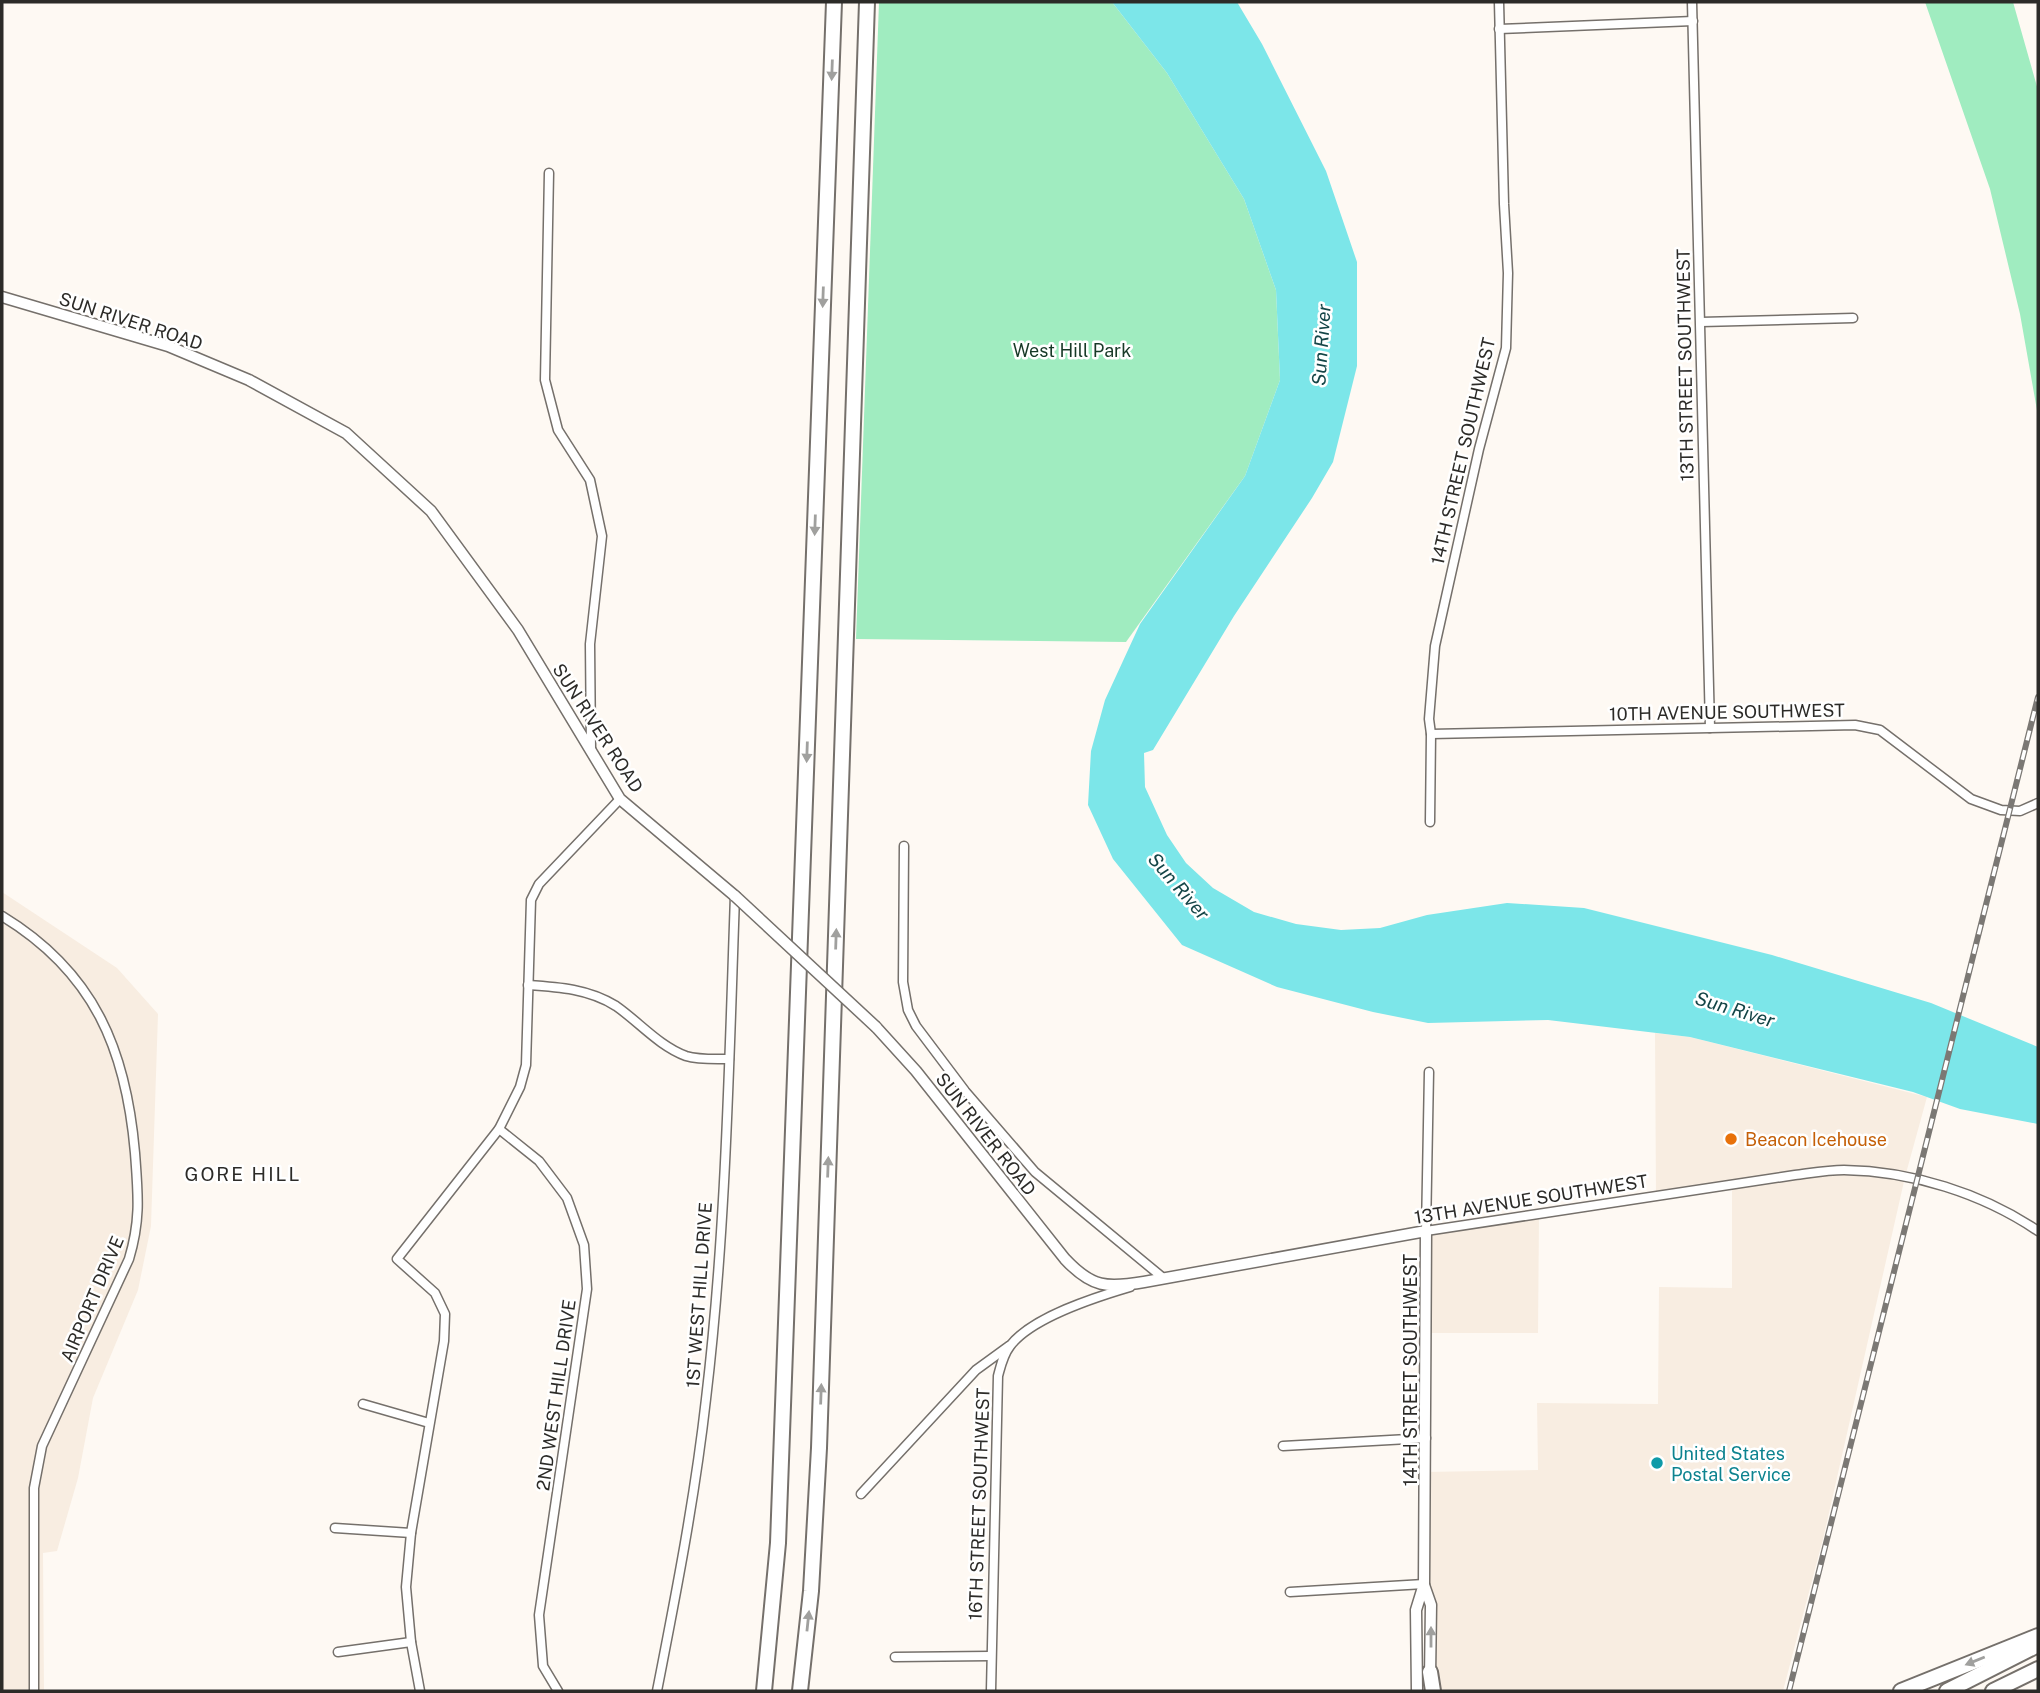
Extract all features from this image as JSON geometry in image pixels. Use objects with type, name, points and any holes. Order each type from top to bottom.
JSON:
[{"type":"highway","points":[[764,1691],[778,1543],[834,2]]},
{"type":"highway","points":[[801,1690],[811,1591],[819,1448],[867,2]]},
{"type":"highway","points":[[1901,1691],[2038,1636]]},
{"type":"highway","points":[[1947,1691],[2038,1645]]},
{"type":"highway","points":[[1993,1691],[2038,1669]]},
{"type":"highway","points":[[1430,1672],[1432,1691]]},
{"type":"street","name":"14TH STREET SOUTHWEST","points":[[1430,822],[1429,719],[1435,646],[1479,449],[1506,348],[1508,273],[1503,190],[1499,2]]},
{"type":"street","name":"13TH STREET SOUTHWEST","points":[[1692,2],[1710,728]]},
{"type":"street","points":[[1499,29],[1693,21]]},
{"type":"street","points":[[549,173],[545,380],[558,430],[590,480],[602,536],[590,644],[591,750]]},
{"type":"street","name":"SUN RIVER ROAD","points":[[2,296],[168,346],[249,380],[346,433],[431,511],[518,630],[620,799],[735,897],[876,1027],[916,1071],[1078,1273],[1113,1287],[1144,1282]]},
{"type":"street","points":[[1701,322],[1853,318]]},
{"type":"street","name":"10TH AVENUE SOUTHWEST","points":[[1431,734],[1855,724],[1880,730],[1971,799],[2001,810],[2020,811],[2038,803]]},
{"type":"street","points":[[420,1691],[411,1642],[406,1587],[411,1533],[444,1341],[445,1314],[435,1293],[397,1259],[499,1129],[520,1087],[526,1065],[531,900],[539,884],[620,799]]},
{"type":"street","points":[[904,846],[903,982],[908,1010],[916,1026],[965,1091],[1035,1172],[1162,1277]]},
{"type":"street","name":"1ST WEST HILL DRIVE","points":[[657,1691],[684,1554],[706,1399],[718,1272],[735,897]]},
{"type":"street","name":"AIRPORT DRIVE","points":[[2,916],[33,937],[64,964],[81,985],[110,1037],[131,1110],[138,1205],[137,1232],[129,1259],[42,1446],[38,1464],[34,1488],[34,1691]]},
{"type":"street","points":[[528,985],[586,992],[614,1005],[661,1041],[685,1055],[699,1059],[729,1059]]},
{"type":"street","name":"14TH STREET SOUTHWEST","points":[[1417,1691],[1416,1610],[1424,1584],[1429,1072]]},
{"type":"street","name":"2ND WEST HILL DRIVE","points":[[499,1129],[539,1161],[567,1198],[584,1245],[587,1289],[539,1615],[543,1666],[558,1691]]},
{"type":"street","name":"13TH AVENUE SOUTHWEST","points":[[1029,1329],[1082,1302],[1162,1277],[1426,1231],[1841,1170],[1891,1173],[1935,1185],[1978,1199],[2038,1231]]},
{"type":"street","name":"16TH STREET SOUTHWEST","points":[[991,1691],[998,1376],[1010,1345],[1029,1329]]},
{"type":"street","points":[[860,1494],[976,1370],[1010,1345]]},
{"type":"street","points":[[363,1404],[429,1423]]},
{"type":"street","points":[[1283,1446],[1426,1438]]},
{"type":"street","points":[[335,1528],[411,1533]]},
{"type":"street","name":"14TH STREET SOUTHWEST","points":[[1424,1584],[1431,1605],[1430,1672]]},
{"type":"street","points":[[1290,1592],[1424,1584]]},
{"type":"street","points":[[338,1652],[411,1642]]},
{"type":"street","points":[[895,1657],[990,1656]]},
{"type":"shaded area","points":[[2,892],[117,968],[158,1014],[151,1226],[138,1290],[93,1398],[78,1478],[57,1551],[43,1553],[44,1691],[2,1691]]},
{"type":"shaded area","points":[[1655,1033],[1690,1037],[1927,1097],[1905,1177],[1824,1535],[1783,1691],[1433,1691],[1431,1605],[1424,1584],[1425,1472],[1538,1470],[1537,1403],[1658,1404],[1659,1287],[1732,1288],[1732,1185],[1656,1197]]},
{"type":"shaded area","points":[[1539,1215],[1538,1333],[1426,1333],[1426,1231]]},
{"type":"green space","name":"West Hill Park","points":[[879,2],[1112,2],[1167,73],[1244,199],[1276,290],[1280,380],[1245,476],[1126,642],[856,639]]},
{"type":"green space","points":[[1925,2],[2013,2],[2038,90],[2038,416],[2020,314],[1990,189]]},
{"type":"water","name":"Sun River","points":[[1112,2],[1237,2],[1262,44],[1326,171],[1357,262],[1357,366],[1333,462],[1234,616],[1153,750],[1144,753],[1145,787],[1167,835],[1186,863],[1213,888],[1254,912],[1296,924],[1341,930],[1380,928],[1427,915],[1507,903],[1584,908],[1772,955],[1931,1003],[2038,1047],[2038,1124],[1960,1109],[1913,1092],[1690,1037],[1548,1020],[1428,1023],[1373,1012],[1277,987],[1182,945],[1113,859],[1088,805],[1091,751],[1105,700],[1140,624],[1245,476],[1280,380],[1276,290],[1244,199],[1167,73]]},
{"type":"railway","points":[[1789,1691],[2038,697]]},
{"type":"place","name":"Beacon Icehouse","points":[[1731,1139]]},
{"type":"place","name":"United States Postal Service","points":[[1657,1463]]},
{"type":"district","name":"GORE HILL","points":[[243,1174]]}]
